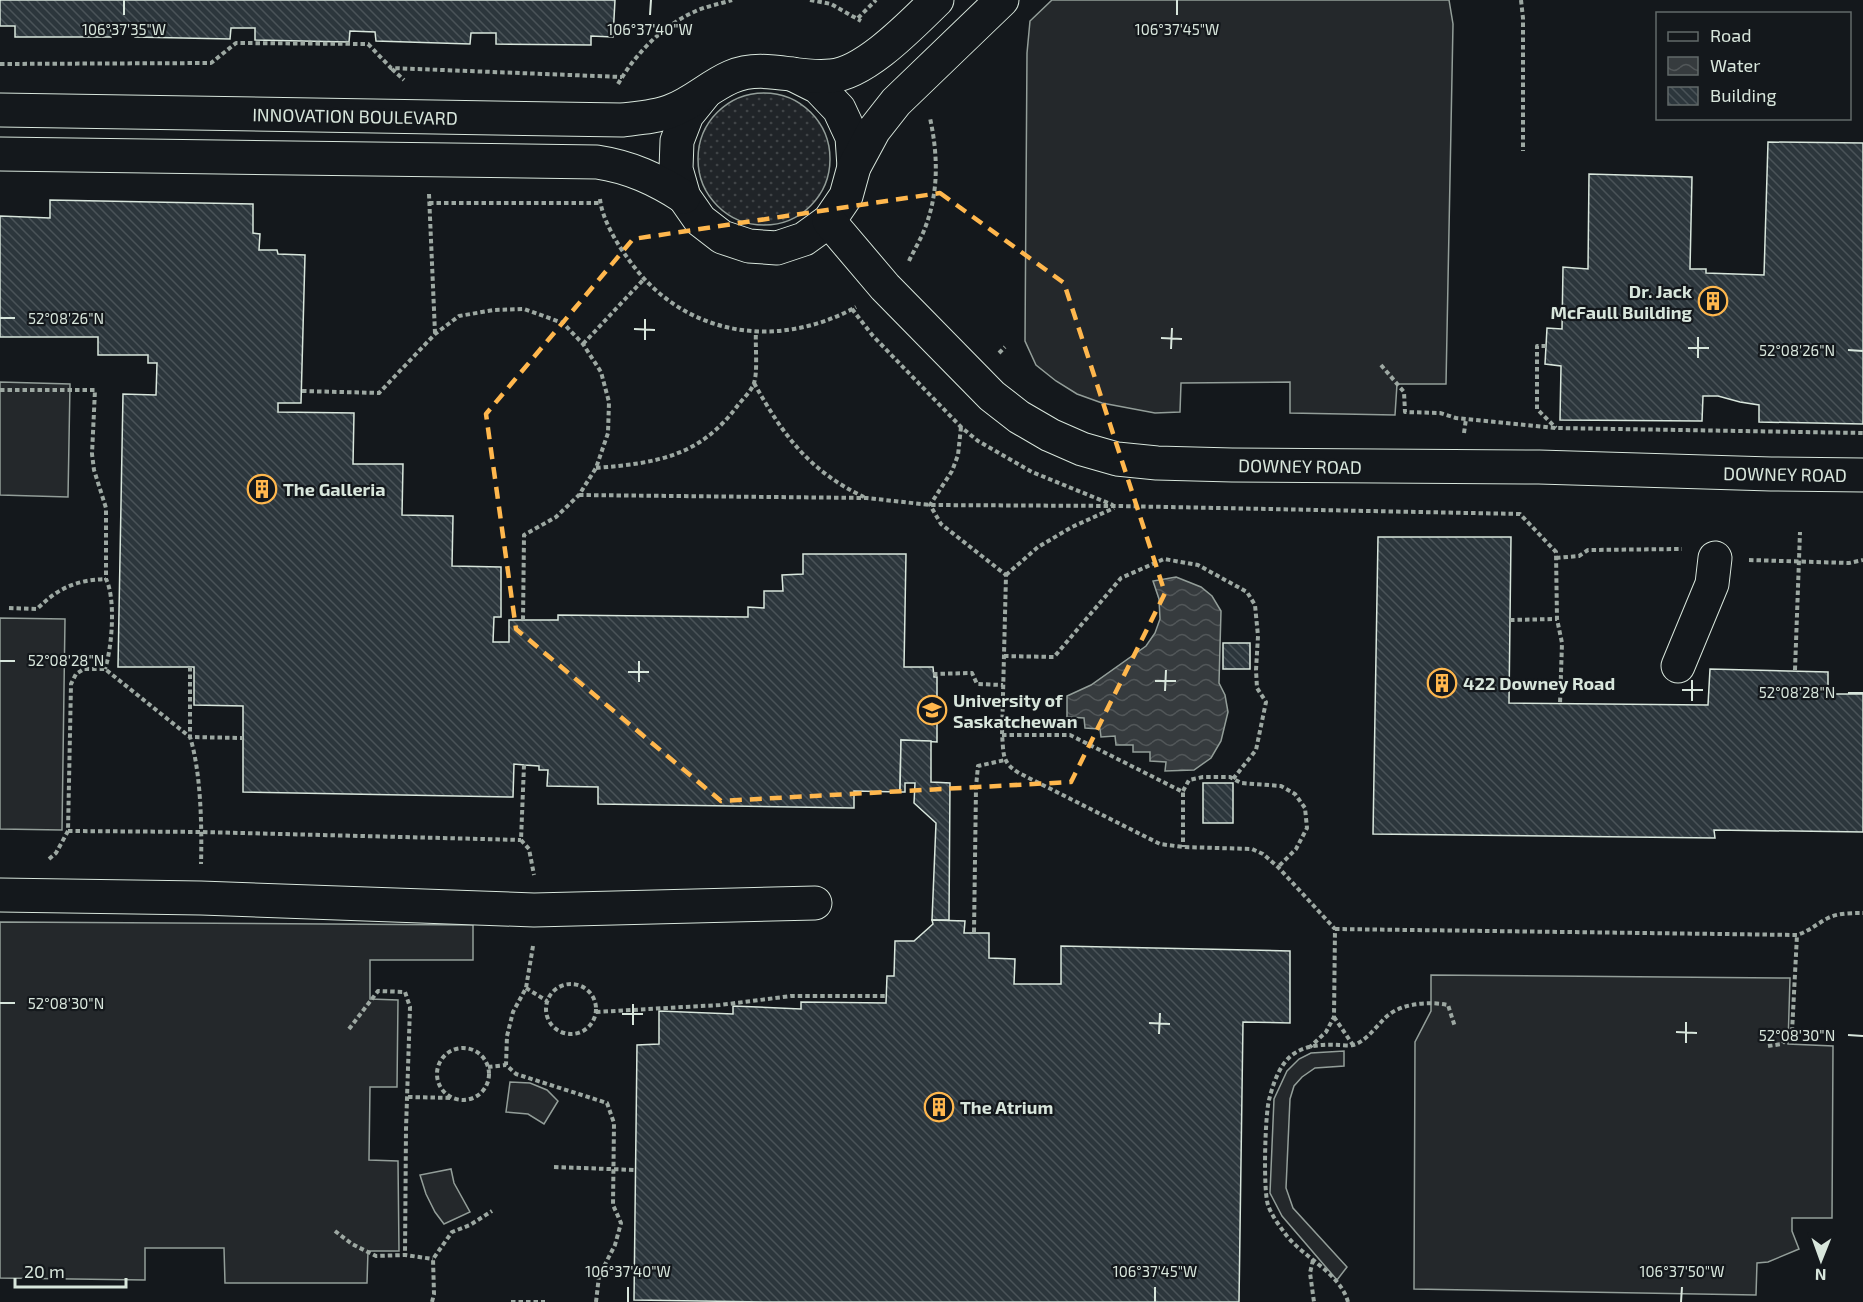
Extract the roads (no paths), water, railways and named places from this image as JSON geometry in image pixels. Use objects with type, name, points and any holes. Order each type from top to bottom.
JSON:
[{"type":"street","name":"INNOVATION BOULEVARD","points":[[0,110],[622,120],[650,117],[672,111],[731,77],[741,74],[761,70],[832,76],[864,64],[937,0]]},
{"type":"street","name":"INNOVATION BOULEVARD","points":[[705,93],[687,115],[677,141],[676,169],[684,197],[700,220],[722,237],[749,246],[777,248],[804,239],[829,221],[846,196],[854,167],[874,130],[896,102],[1002,0]]},
{"type":"street","name":"INNOVATION BOULEVARD","points":[[791,73],[818,87],[839,109],[852,137],[854,167]]},
{"type":"street","name":"INNOVATION BOULEVARD","points":[[0,154],[597,162],[618,165],[640,172],[684,197]]},
{"type":"street","name":"DOWNEY ROAD","points":[[829,221],[885,287],[975,380],[1019,417],[1050,435],[1082,449],[1117,459],[1221,465],[1539,467],[1863,475]]},
{"type":"street","points":[[1678,666],[1712,584],[1715,558]]},
{"type":"street","points":[[0,896],[201,898],[534,910],[815,903]]},
{"type":"water","points":[[1176,577],[1201,587],[1212,596],[1221,611],[1219,683],[1225,695],[1228,712],[1221,741],[1211,758],[1194,770],[1165,771],[1166,762],[1150,761],[1150,752],[1133,752],[1133,745],[1116,745],[1115,736],[1101,737],[1100,729],[1085,728],[1084,718],[1067,717],[1067,696],[1091,685],[1146,646],[1155,633],[1160,619],[1159,599],[1153,581]]},
{"type":"place","name":"Dr. Jack McFaull Building","points":[[1713,301]]},
{"type":"place","name":"The Galleria","points":[[262,489]]},
{"type":"place","name":"422 Downey Road","points":[[1442,683]]},
{"type":"place","name":"University of Saskatchewan","points":[[932,710]]},
{"type":"place","name":"The Atrium","points":[[939,1107]]}]
